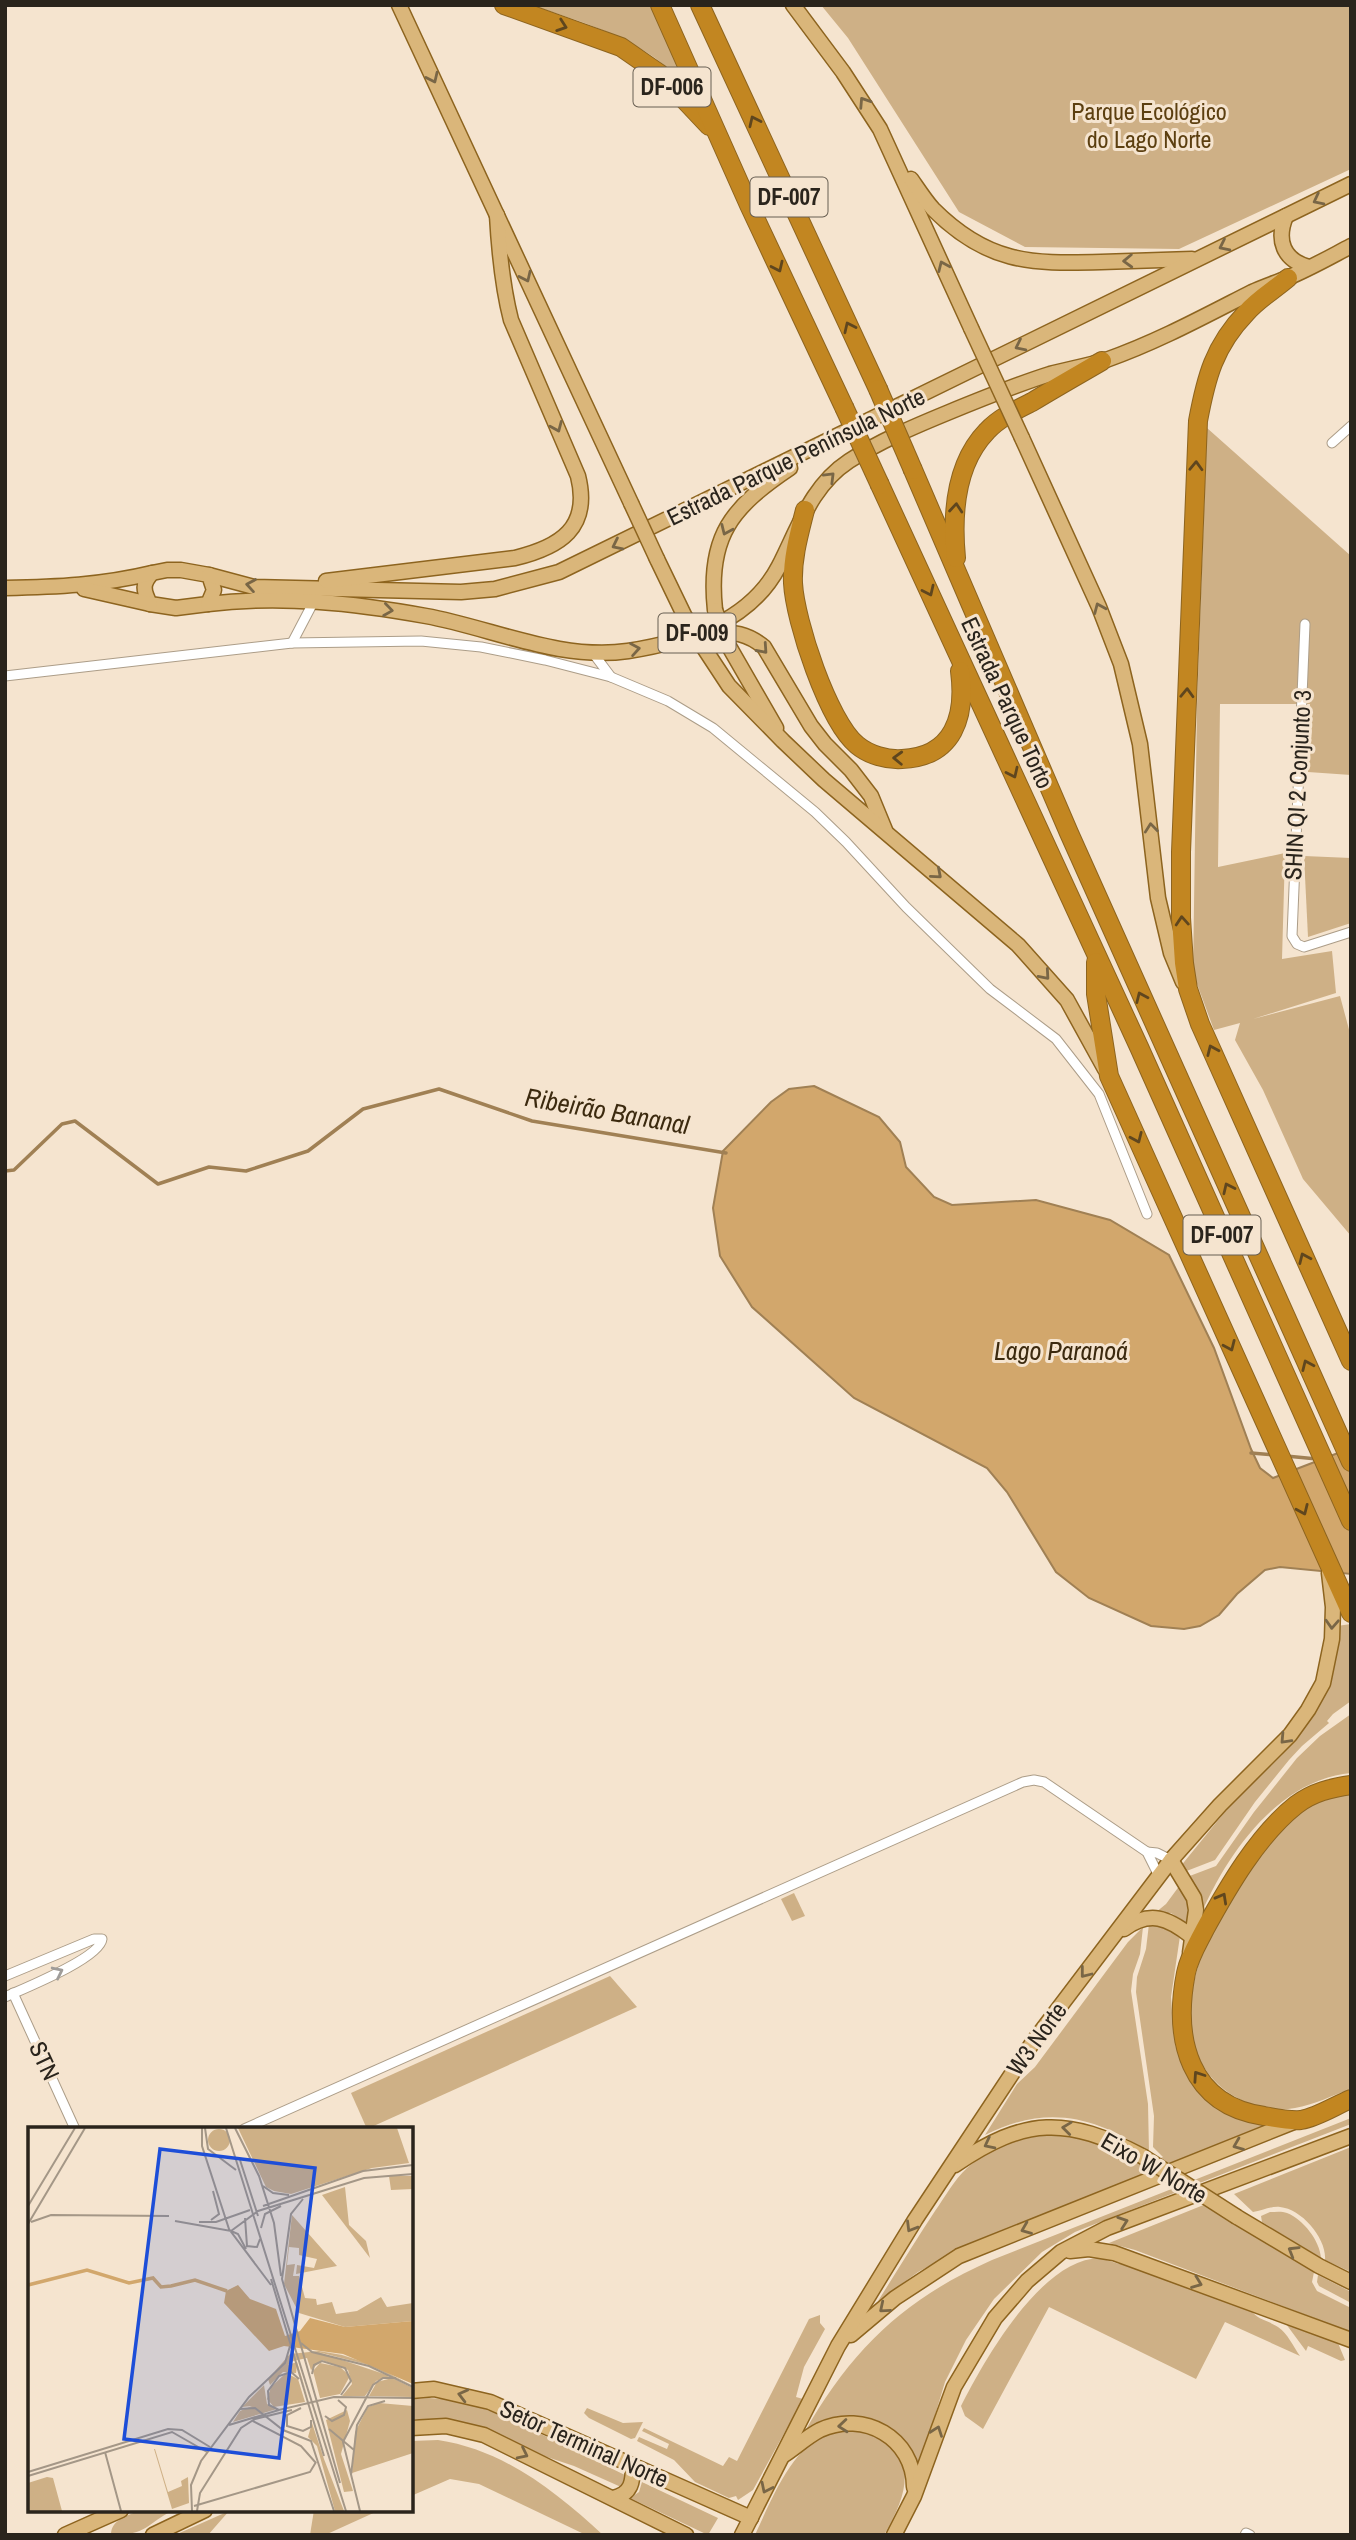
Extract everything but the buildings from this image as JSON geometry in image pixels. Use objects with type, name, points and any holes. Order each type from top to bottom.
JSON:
[{"type":"highway","name":"DF-006","points":[[504,5],[621,47],[660,74],[716,134]]},
{"type":"highway","name":"Estrada Parque Torto","points":[[660,5],[716,134],[845,407],[1096,955],[1351,1521]]},
{"type":"highway","name":"Estrada Parque Torto","points":[[700,5],[878,389],[1179,1082],[1351,1462]]},
{"type":"highway","points":[[1288,278],[1245,313],[1228,334],[1209,368],[1198,421],[1181,852],[1181,918],[1188,989],[1200,1024],[1351,1362]]},
{"type":"highway","points":[[958,576],[954,540],[959,485],[975,446],[987,431],[1003,418],[1102,361]]},
{"type":"highway","points":[[805,510],[794,562],[795,604],[809,650],[831,706],[846,732],[858,746],[875,755],[894,760],[914,759],[946,743],[955,729],[963,699],[958,654]]},
{"type":"highway","points":[[1096,955],[1096,993],[1109,1076],[1351,1614]]},
{"type":"highway","points":[[1351,1785],[1319,1791],[1285,1815],[1227,1889],[1190,1958],[1182,2000],[1184,2042],[1190,2065],[1201,2083],[1221,2101],[1250,2114],[1301,2120],[1351,2099]]},
{"type":"main road","points":[[793,5],[866,104],[896,162],[1099,607],[1121,664],[1140,744],[1158,898],[1165,930],[1176,967],[1188,989]]},
{"type":"main road","points":[[402,9],[685,617],[729,686],[783,741],[997,926],[1041,970],[1067,1000],[1109,1076]]},
{"type":"main road","points":[[896,162],[932,208],[963,234],[1005,256],[1026,262],[1052,264],[1197,259]]},
{"type":"main road","name":"Estrada Parque Península Norte","points":[[209,575],[254,587],[461,592],[495,589],[559,572],[1351,184]]},
{"type":"main road","points":[[295,587],[515,558],[547,548],[570,532],[577,521],[582,498],[578,476],[512,320],[504,293],[497,215]]},
{"type":"main road","points":[[1286,216],[1280,235],[1283,247],[1294,262],[1309,267]]},
{"type":"main road","name":"Estrada Parque Península Norte","points":[[208,604],[243,600],[314,601],[426,616],[565,649],[593,653],[626,651],[668,643],[727,620],[748,606],[777,569],[805,510],[830,476],[873,446],[982,398],[1160,340],[1254,291],[1288,278],[1351,246]]},
{"type":"main road","points":[[783,741],[727,643],[715,610],[715,566],[729,521],[740,507],[757,490],[832,439]]},
{"type":"main road","name":"DF-009","points":[[5,588],[73,587],[152,572],[181,570],[209,575]]},
{"type":"main road","points":[[150,604],[143,589],[144,582],[152,572]]},
{"type":"main road","points":[[208,604],[214,590],[209,575]]},
{"type":"main road","name":"DF-009","points":[[73,587],[176,608],[208,604]]},
{"type":"main road","points":[[701,632],[743,634],[752,637],[764,647],[811,726],[867,790],[878,809],[885,830]]},
{"type":"main road","name":"W3 Norte","points":[[742,2535],[839,2345],[948,2169],[1033,2042],[1171,1860],[1220,1805],[1290,1735],[1308,1710],[1323,1683],[1332,1639],[1333,1607],[1328,1564]]},
{"type":"main road","points":[[1171,1860],[1194,1898],[1196,1910],[1190,1958]]},
{"type":"main road","points":[[1115,1935],[1137,1920],[1149,1918],[1166,1919],[1191,1936]]},
{"type":"main road","points":[[839,2345],[895,2298],[959,2256],[1301,2120]]},
{"type":"main road","name":"Eixo W Norte","points":[[948,2169],[987,2144],[1035,2128],[1062,2127],[1091,2132],[1142,2156],[1237,2217],[1351,2282]]},
{"type":"main road","points":[[894,2535],[914,2496],[954,2387],[995,2318],[1027,2281],[1061,2252],[1107,2228],[1351,2136]]},
{"type":"main road","points":[[1061,2252],[1089,2249],[1114,2253],[1351,2340]]},
{"type":"main road","name":"Setor Terminal Norte","points":[[413,2391],[434,2389],[490,2402],[751,2518]]},
{"type":"main road","points":[[781,2458],[820,2430],[840,2424],[864,2425],[889,2434],[903,2450],[914,2477],[914,2496]]},
{"type":"main road","name":"Setor Terminal Norte","points":[[413,2428],[446,2426],[484,2435],[686,2535]]},
{"type":"main road","points":[[613,2498],[629,2489],[632,2484],[633,2465]]},
{"type":"main road","points":[[65,2535],[117,2512]]},
{"type":"main road","points":[[153,2535],[201,2512]]},
{"type":"street","points":[[1332,443],[1351,426]]},
{"type":"street","points":[[292,643],[314,601]]},
{"type":"street","name":"SHIN QI 2 Conjunto 3","points":[[1305,624],[1291,928],[1293,941],[1304,947],[1351,932]]},
{"type":"street","points":[[5,676],[292,643],[421,641],[481,647],[545,660],[611,677],[668,701],[713,728],[773,776],[846,842],[906,907],[990,989],[1056,1039],[1099,1094],[1147,1214]]},
{"type":"street","points":[[593,653],[611,677]]},
{"type":"street","points":[[248,2127],[1023,1782],[1044,1782],[1147,1852],[1157,1853],[1171,1860]]},
{"type":"street","points":[[1147,1852],[1159,1876]]},
{"type":"street","points":[[5,1976],[94,1939],[102,1939],[100,1946],[89,1956],[9,1995]]},
{"type":"street","name":"STN","points":[[9,1995],[74,2127]]},
{"type":"green space","points":[[532,5],[654,5],[696,98],[670,70],[639,47],[604,31]]},
{"type":"green space","name":"Parque Ecológico do Lago Norte","points":[[821,5],[1351,5],[1351,169],[1179,249],[1025,247],[959,212],[848,38]]},
{"type":"green space","points":[[1207,428],[1351,556],[1351,775],[1308,772],[1310,704],[1220,704],[1218,867],[1285,853],[1282,959],[1332,951],[1336,993],[1253,1019],[1340,996],[1351,1037],[1351,1236],[1303,1179],[1263,1090],[1235,1040],[1240,1023],[1214,1030],[1193,973],[1197,704]]},
{"type":"green space","points":[[1304,856],[1351,858],[1351,923],[1308,937]]},
{"type":"green space","points":[[1351,1624],[1351,1701],[1333,1714],[1327,1721],[1329,1723],[1289,1760],[1255,1802],[1215,1860],[1184,1872],[1180,1867],[1237,1797],[1295,1740],[1314,1710],[1337,1626]]},
{"type":"green space","points":[[1351,1714],[1351,1773],[1324,1779],[1300,1790],[1277,1806],[1257,1825],[1223,1871],[1199,1919],[1187,1877],[1216,1866],[1297,1758],[1320,1736]]},
{"type":"green space","points":[[1351,1791],[1351,2089],[1295,2108],[1278,2109],[1252,2105],[1229,2093],[1201,2062],[1191,2023],[1195,1979],[1210,1934],[1233,1889],[1262,1849],[1294,1816],[1325,1795]]},
{"type":"green space","points":[[1180,1885],[1188,1905],[1187,1923],[1171,1913],[1155,1913],[1166,1904]]},
{"type":"green space","points":[[794,1893],[805,1916],[792,1921],[781,1899]]},
{"type":"green space","points":[[1151,1923],[1178,1931],[1180,1936],[1171,1997],[1174,2036],[1176,2048],[1192,2082],[1235,2116],[1259,2124],[1284,2121],[966,2246],[918,2272],[878,2301],[954,2183],[977,2160],[1003,2145],[1033,2135],[1062,2133],[1102,2144],[1143,2166],[1163,2157],[1153,2147],[1154,2116],[1136,1992],[1137,1977]]},
{"type":"green space","points":[[1143,1927],[1131,1991],[1148,2104],[1149,2152],[1109,2130],[1070,2118],[1029,2120],[985,2135],[1017,2084],[1035,2067],[1128,1942]]},
{"type":"green space","points":[[610,1976],[637,2007],[371,2127],[366,2127],[351,2093]]},
{"type":"green space","points":[[1351,2118],[1351,2124],[1075,2232],[1042,2252],[994,2299],[966,2340],[945,2382],[919,2468],[910,2449],[899,2436],[874,2420],[845,2417],[804,2433],[841,2376],[861,2352],[906,2310],[961,2275],[992,2260]]},
{"type":"green space","points":[[1351,2147],[1351,2272],[1325,2260],[1322,2243],[1312,2226],[1297,2213],[1276,2207],[1253,2212],[1234,2194]]},
{"type":"green space","points":[[1206,2204],[1314,2272],[1312,2282],[1317,2291],[1351,2308],[1351,2332],[1135,2250],[1109,2243]]},
{"type":"green space","points":[[1270,2212],[1285,2212],[1305,2225],[1314,2238],[1321,2258],[1262,2222],[1261,2216]]},
{"type":"green space","points":[[1100,2258],[1128,2264],[1249,2308],[1259,2318],[1282,2330],[1300,2356],[1225,2322],[1196,2379],[1049,2307],[983,2429],[965,2416],[961,2406],[1017,2315],[1036,2293],[1057,2275],[1078,2263]]},
{"type":"green space","points":[[1318,2275],[1351,2292],[1351,2303],[1319,2286]]},
{"type":"green space","points":[[820,2315],[820,2323],[825,2329],[804,2367],[796,2397],[803,2399],[753,2490],[738,2500],[736,2496],[729,2498],[695,2482],[674,2460],[637,2441],[639,2437],[667,2449],[669,2444],[642,2431],[644,2428],[723,2466],[729,2457],[737,2461],[809,2319]]},
{"type":"green space","points":[[1286,2324],[1338,2343],[1345,2360],[1341,2361],[1308,2346],[1306,2351]]},
{"type":"green space","points":[[413,2399],[456,2400],[500,2414],[629,2477],[621,2487],[544,2456],[483,2427],[445,2419],[413,2419]]},
{"type":"green space","points":[[587,2408],[623,2423],[643,2422],[635,2438],[631,2439],[589,2418],[584,2413]]},
{"type":"green space","points":[[852,2428],[889,2445],[899,2456],[904,2469],[901,2499],[884,2535],[755,2535],[794,2461],[817,2439],[831,2432]]},
{"type":"green space","points":[[438,2440],[462,2445],[507,2463],[547,2488],[603,2535],[586,2535],[479,2484],[450,2479],[413,2495],[413,2441]]},
{"type":"green space","points":[[642,2482],[718,2518],[708,2535],[630,2498],[639,2492]]},
{"type":"green space","points":[[135,2512],[170,2512],[140,2531],[111,2535],[114,2525]]},
{"type":"green space","points":[[227,2512],[228,2512],[208,2535],[175,2535]]},
{"type":"green space","points":[[314,2512],[376,2512],[325,2535],[310,2535]]},
{"type":"water","name":"Lago Paranoá","points":[[814,1086],[879,1117],[900,1142],[906,1167],[934,1197],[952,1205],[1036,1200],[1110,1220],[1169,1255],[1214,1348],[1260,1468],[1273,1478],[1351,1448],[1351,1574],[1280,1567],[1265,1570],[1237,1594],[1219,1615],[1200,1626],[1184,1629],[1151,1626],[1089,1598],[1056,1572],[1007,1492],[987,1468],[854,1398],[752,1307],[720,1256],[713,1208],[723,1151],[771,1102],[789,1089]]},
{"type":"waterway","name":"Ribeirão Bananal","points":[[5,1171],[14,1170],[62,1124],[75,1121],[158,1184],[209,1167],[246,1171],[308,1151],[363,1109],[439,1089],[532,1121],[726,1153]]},
{"type":"waterway","points":[[1251,1453],[1275,1455]]},
{"type":"waterway","points":[[1286,1456],[1317,1459]]}]
